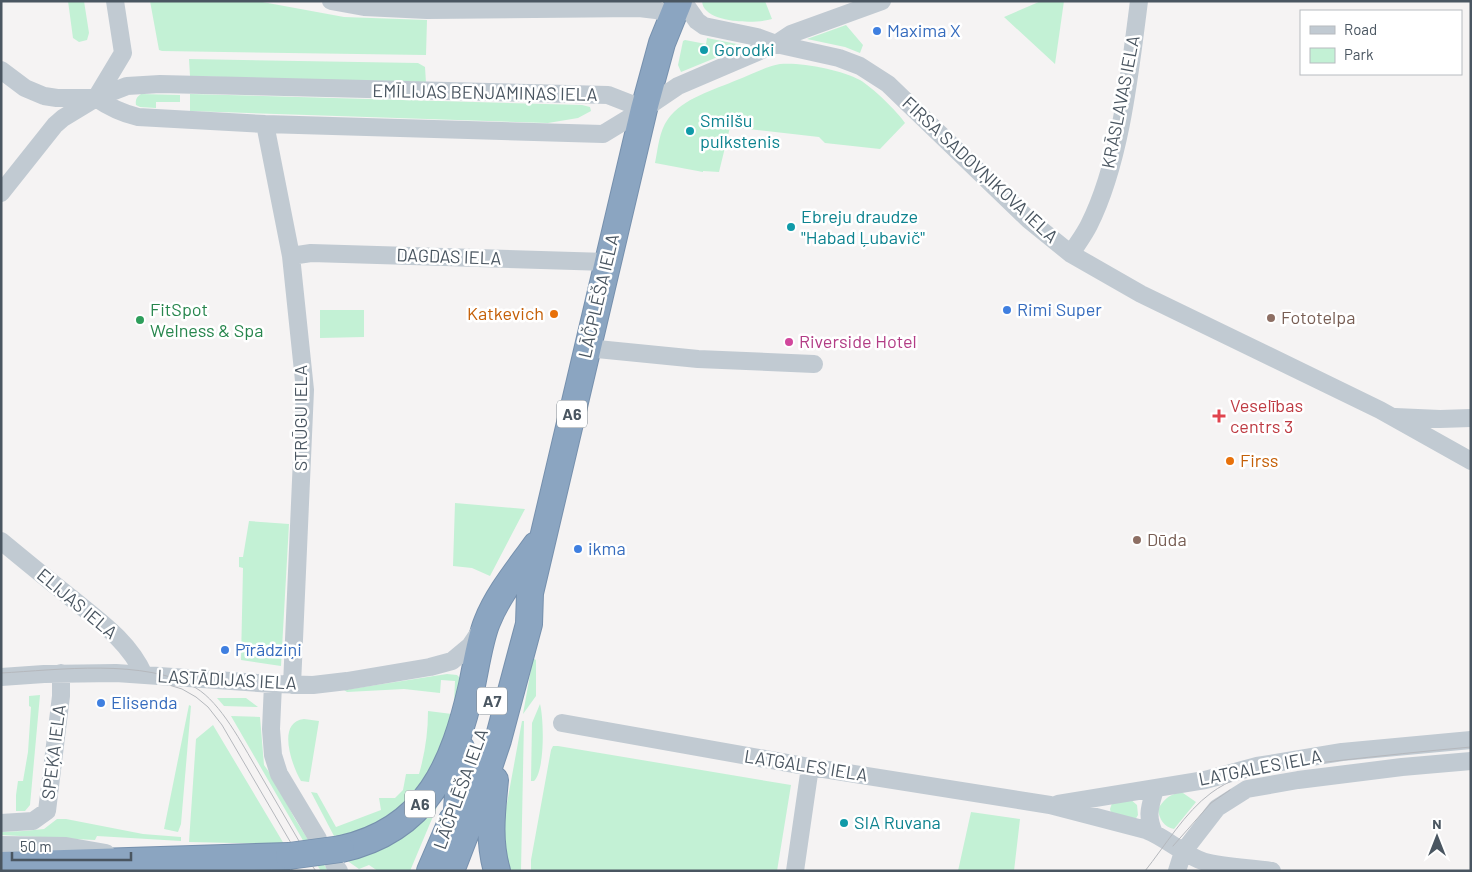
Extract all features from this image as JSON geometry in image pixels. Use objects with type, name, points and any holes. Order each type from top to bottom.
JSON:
[{"type":"highway","name":"LĀČPLĒŠA IELA","points":[[451,871],[475,809],[498,740],[529,624],[530,593],[607,262],[644,109],[660,52],[678,6]]},
{"type":"highway","name":"A6","points":[[1,865],[333,856],[382,836],[401,824],[419,807],[442,775],[463,722],[486,623],[498,600],[545,532]]},
{"type":"highway","name":"LĀČPLĒŠA IELA","points":[[430,871],[457,810],[485,725],[512,629],[530,593]]},
{"type":"highway","points":[[457,810],[463,722]]},
{"type":"highway","name":"A6","points":[[497,871],[490,832],[498,740]]},
{"type":"street","points":[[1,192],[63,118],[96,98],[123,53],[115,1]]},
{"type":"street","points":[[331,1],[364,7],[427,10],[639,8],[656,10],[678,6]]},
{"type":"street","points":[[644,109],[678,86],[776,44],[791,34],[882,1]]},
{"type":"street","name":"KRĀSLAVAS IELA","points":[[1071,254],[1089,225],[1109,169],[1123,113],[1139,1]]},
{"type":"street","name":"FIRSA SADOVŅIKOVA IELA","points":[[678,6],[704,26],[757,37],[776,44],[839,58],[860,66],[888,84],[1029,220],[1071,254],[1141,294],[1392,416],[1401,423],[1471,461]]},
{"type":"street","name":"EMĪLIJAS BENJAMIŅAS IELA","points":[[1,70],[24,88],[44,96],[96,98],[127,86],[160,84],[608,95],[644,109]]},
{"type":"street","name":"EMĪLIJAS BENJAMIŅAS IELA","points":[[96,98],[115,110],[138,117],[265,124],[603,134],[644,109]]},
{"type":"street","name":"STRŪGU IELA","points":[[265,124],[291,256],[305,390],[292,685]]},
{"type":"street","name":"DAGDAS IELA","points":[[291,256],[311,253],[607,262]]},
{"type":"street","points":[[587,348],[698,359],[814,364]]},
{"type":"street","name":"FIRSA SADOVŅIKOVA IELA","points":[[1392,416],[1440,419],[1471,418]]},
{"type":"street","name":"ELIJAS IELA","points":[[1,541],[105,626],[128,648],[139,663],[144,675]]},
{"type":"street","name":"LASTĀDIJAS IELA","points":[[1,677],[61,673],[116,673],[312,685],[430,667],[452,661],[470,646],[486,623]]},
{"type":"street","points":[[452,661],[464,668],[472,683]]},
{"type":"street","name":"SPEĶA IELA","points":[[1,823],[33,821],[47,811],[61,696],[61,673]]},
{"type":"street","points":[[273,684],[271,729],[273,755],[279,774],[333,856]]},
{"type":"street","name":"LATGALES IELA","points":[[562,723],[810,767],[1050,806],[1154,833],[1182,852],[1206,862],[1272,871]]},
{"type":"street","name":"LATGALES IELA","points":[[1050,806],[1219,777],[1256,766],[1342,752],[1471,740]]},
{"type":"street","name":"LATGALES IELA","points":[[1182,852],[1217,808],[1247,788],[1402,767],[1471,761]]},
{"type":"street","points":[[795,871],[810,767]]},
{"type":"street","points":[[1154,833],[1150,822],[1149,810],[1156,788]]},
{"type":"street","points":[[1,845],[66,846],[145,861]]},
{"type":"street","points":[[1177,871],[1182,852]]},
{"type":"green space","points":[[68,1],[84,1],[89,33],[87,40],[79,42],[73,38]]},
{"type":"green space","points":[[150,1],[257,1],[344,17],[427,20],[426,55],[162,51],[159,50]]},
{"type":"green space","points":[[702,1],[765,1],[772,19],[744,22],[721,18],[705,9]]},
{"type":"green space","points":[[1041,1],[1064,1],[1055,64],[1004,17]]},
{"type":"green space","points":[[846,25],[863,45],[860,53],[845,47],[807,39]]},
{"type":"green space","points":[[707,38],[742,45],[742,47],[681,72],[678,65],[683,41],[706,44]]},
{"type":"green space","points":[[189,59],[418,63],[425,67],[426,83],[190,76]]},
{"type":"green space","points":[[780,64],[799,64],[852,76],[871,88],[905,123],[880,149],[825,143],[819,137],[730,127],[719,172],[703,172],[655,163],[659,140],[665,124],[682,105],[709,91]]},
{"type":"green space","points":[[141,94],[180,95],[180,102],[156,102],[156,108],[140,107],[136,105],[136,101],[137,97]]},
{"type":"green space","points":[[190,94],[582,105],[590,107],[591,111],[578,118],[548,123],[190,111]]},
{"type":"green space","points":[[320,310],[364,310],[364,337],[320,338]]},
{"type":"green space","points":[[455,503],[525,509],[490,576],[472,568],[453,566]]},
{"type":"green space","points":[[249,521],[289,524],[281,666],[241,660],[243,568],[239,567],[239,557],[243,557]]},
{"type":"green space","points":[[533,658],[536,660],[536,696],[523,714]]},
{"type":"green space","points":[[447,674],[457,675],[461,679],[459,704],[454,703],[455,681],[441,680],[440,693],[404,689],[347,692],[344,690]]},
{"type":"green space","points":[[40,695],[30,805],[25,811],[16,811],[18,781],[23,781],[28,752],[31,707],[29,706],[29,696]]},
{"type":"green space","points":[[217,698],[246,698],[258,707],[224,706]]},
{"type":"green space","points":[[540,704],[543,732],[542,756],[538,775],[534,781],[531,781],[532,723]]},
{"type":"green space","points":[[189,705],[191,706],[181,824],[178,832],[164,829]]},
{"type":"green space","points":[[428,711],[452,714],[439,757],[417,791],[381,821],[367,828],[334,836],[311,792],[317,793],[336,827],[381,810],[379,798],[395,798],[403,790],[406,774],[419,774],[426,743]]},
{"type":"green space","points":[[231,716],[260,717],[264,765],[328,871],[321,871],[319,868]]},
{"type":"green space","points":[[304,719],[319,721],[309,782],[301,781],[291,756],[288,736],[290,728],[295,722]]},
{"type":"green space","points":[[522,721],[524,721],[521,871],[510,871],[503,840],[505,814]]},
{"type":"green space","points":[[213,725],[284,844],[189,842],[196,739]]},
{"type":"green space","points":[[553,746],[791,785],[777,871],[531,871],[531,860]]},
{"type":"green space","points":[[450,776],[410,871],[378,871],[369,865],[359,869],[349,862],[346,858]]},
{"type":"green space","points":[[1183,793],[1196,802],[1174,829],[1163,822],[1158,809],[1171,795]]},
{"type":"green space","points":[[1130,799],[1137,805],[1138,815],[1135,820],[1111,813],[1112,803]]},
{"type":"green space","points":[[971,812],[1020,819],[1014,871],[958,871]]},
{"type":"green space","points":[[57,819],[66,819],[143,834],[181,837],[181,841],[97,836],[95,840],[1,835],[1,832],[44,829]]},
{"type":"tram line","points":[[1,673],[101,668],[127,669],[175,679],[196,688],[214,703],[230,725],[299,841]]},
{"type":"tram line","points":[[156,681],[182,689],[208,707],[222,725],[291,843]]},
{"type":"tram line","points":[[1145,871],[1184,819],[1202,801],[1225,784],[1239,778],[1287,766],[1471,747]]},
{"type":"tram line","points":[[1173,846],[1211,803],[1230,790]]},
{"type":"tram line","points":[[313,867],[316,871]]},
{"type":"place","name":"Maxima X","points":[[877,31]]},
{"type":"place","name":"Gorodki","points":[[704,50]]},
{"type":"place","name":"Smilšu pulkstenis","points":[[690,131]]},
{"type":"place","name":"Ebreju draudze \"Habad Ļubavič\"","points":[[791,227]]},
{"type":"place","name":"Rimi Super","points":[[1007,310]]},
{"type":"place","name":"Katkevich","points":[[554,314]]},
{"type":"place","name":"Fototelpa","points":[[1271,318]]},
{"type":"place","name":"FitSpot Welness & Spa","points":[[140,320]]},
{"type":"place","name":"Riverside Hotel","points":[[789,342]]},
{"type":"place","name":"Veselības centrs 3","points":[[1219,416]]},
{"type":"place","name":"Firss","points":[[1230,461]]},
{"type":"place","name":"Dūda","points":[[1137,540]]},
{"type":"place","name":"ikma","points":[[578,549]]},
{"type":"place","name":"Pīrādziņi","points":[[225,650]]},
{"type":"place","name":"Elisenda","points":[[101,703]]},
{"type":"place","name":"SIA Ruvana","points":[[844,823]]}]
